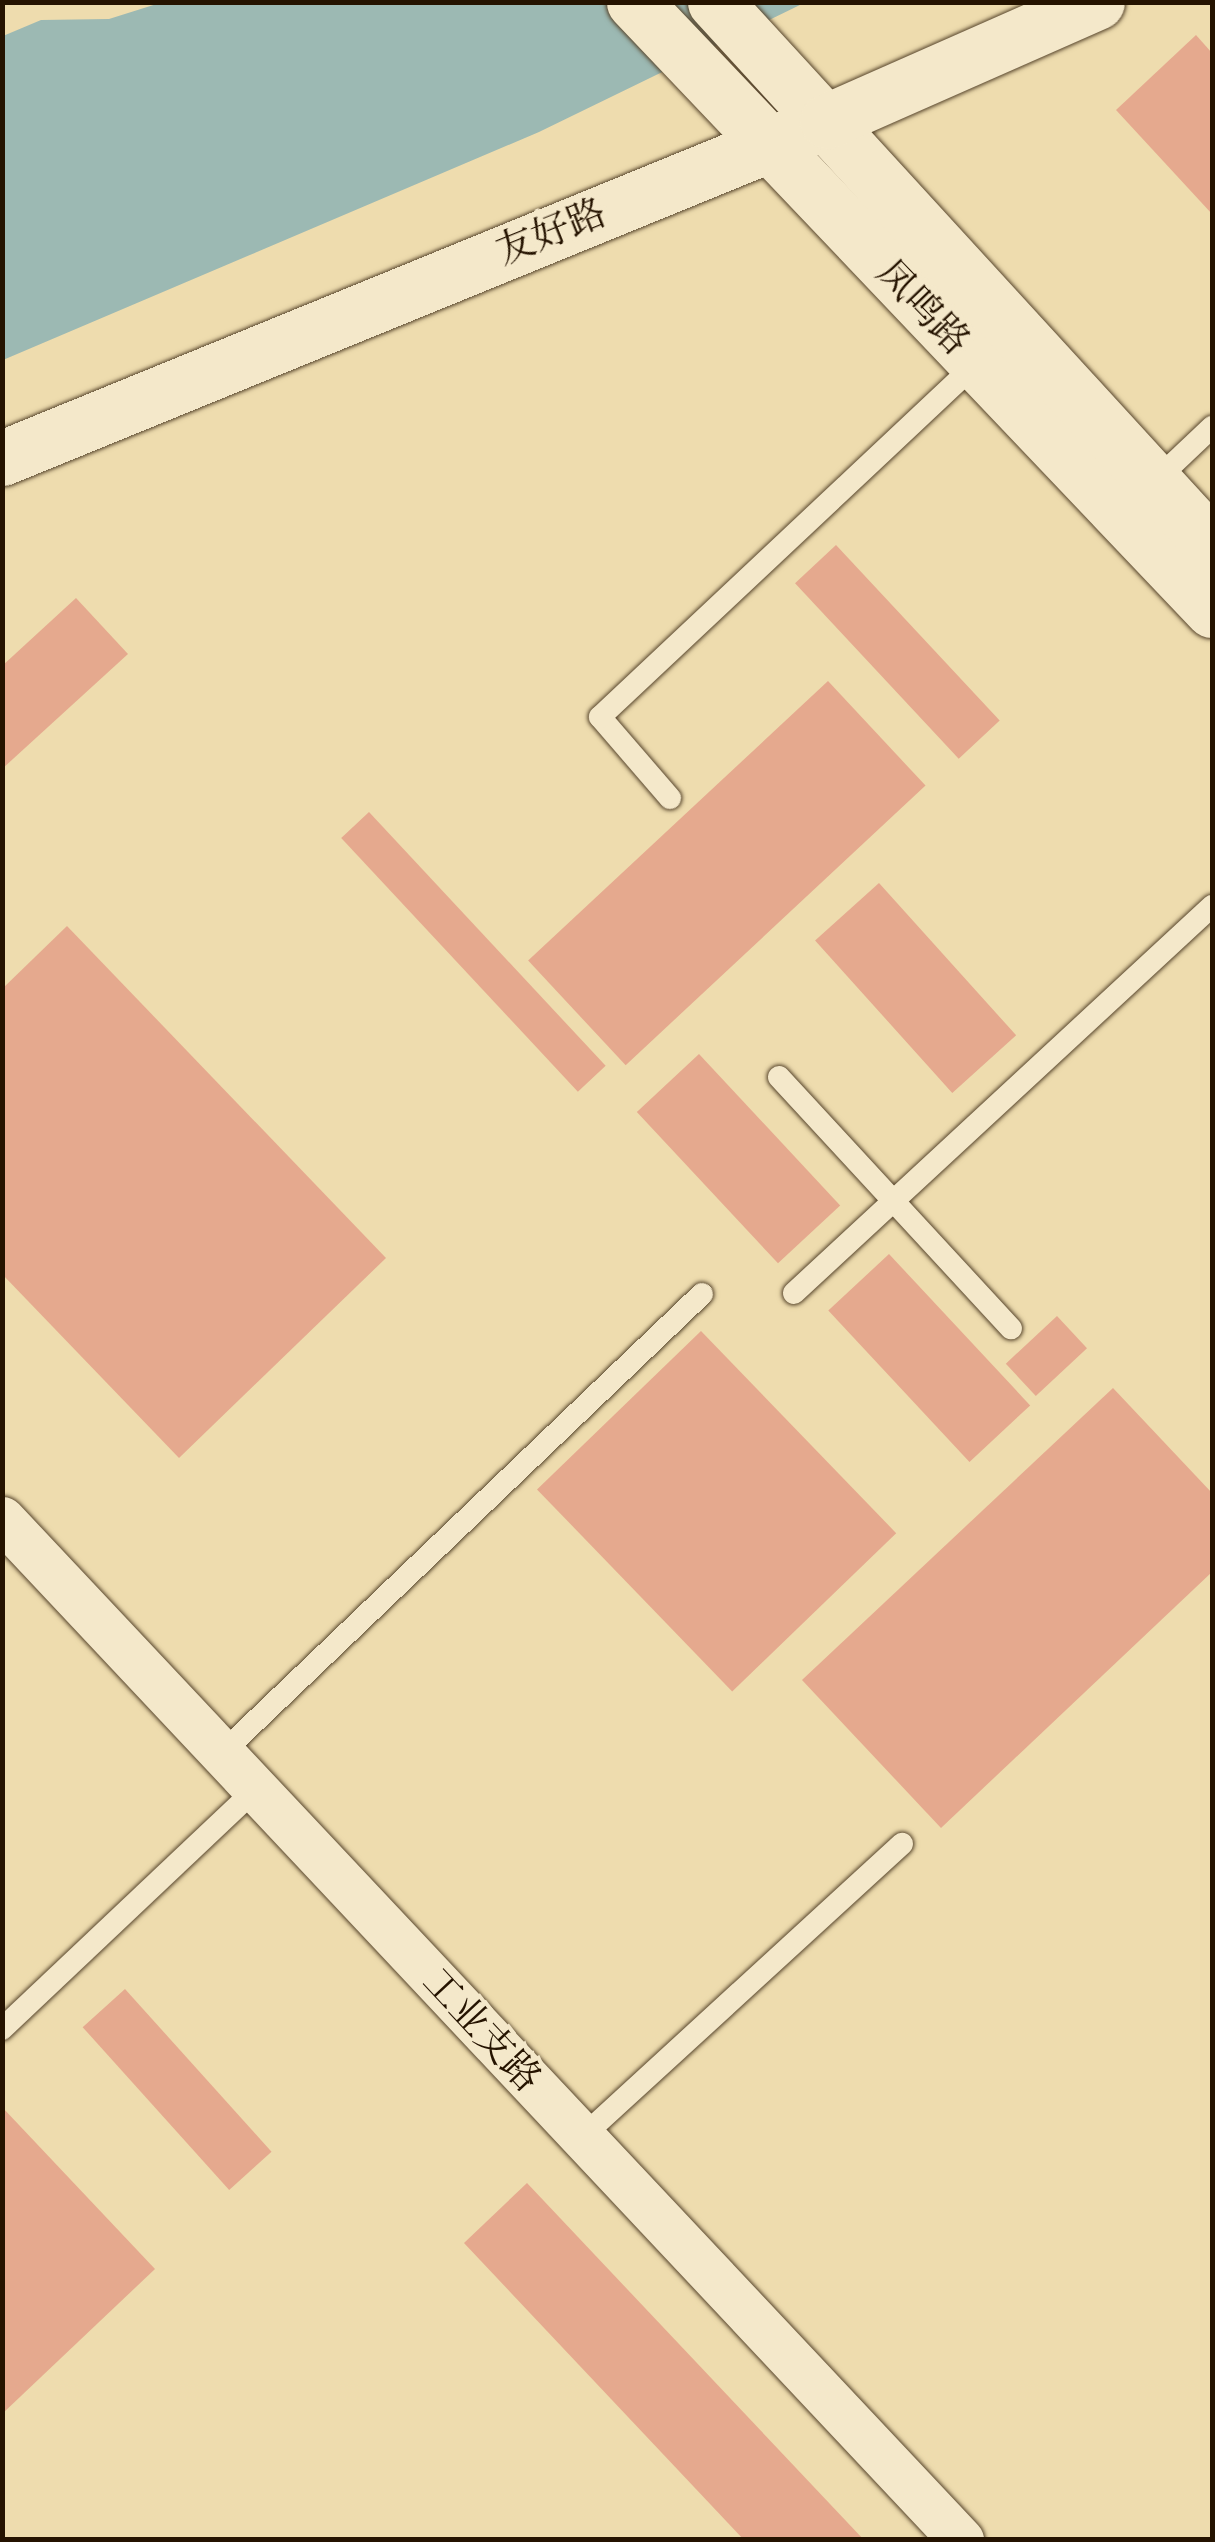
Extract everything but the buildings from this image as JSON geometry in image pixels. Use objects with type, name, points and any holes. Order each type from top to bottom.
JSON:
[{"type":"street","name":"凤鸣路","points":[[634,2],[1212,610]]},
{"type":"street","name":"凤鸣路","points":[[715,2],[1212,545]]},
{"type":"street","name":"友好路","points":[[2,458],[827,121],[1098,2]]},
{"type":"street","name":"工业支路","points":[[2,1519],[962,2540]]},
{"type":"lane","points":[[670,798],[600,717],[977,363]]},
{"type":"lane","points":[[1154,482],[1212,427]]},
{"type":"lane","points":[[794,1293],[1212,906]]},
{"type":"lane","points":[[779,1076],[1011,1328]]},
{"type":"lane","points":[[222,1753],[702,1294]]},
{"type":"lane","points":[[2,2028],[256,1789]]},
{"type":"lane","points":[[582,2136],[902,1844]]},
{"type":"water","points":[[163,2],[804,3],[539,132],[3,360],[3,36],[41,20],[109,19]]}]
